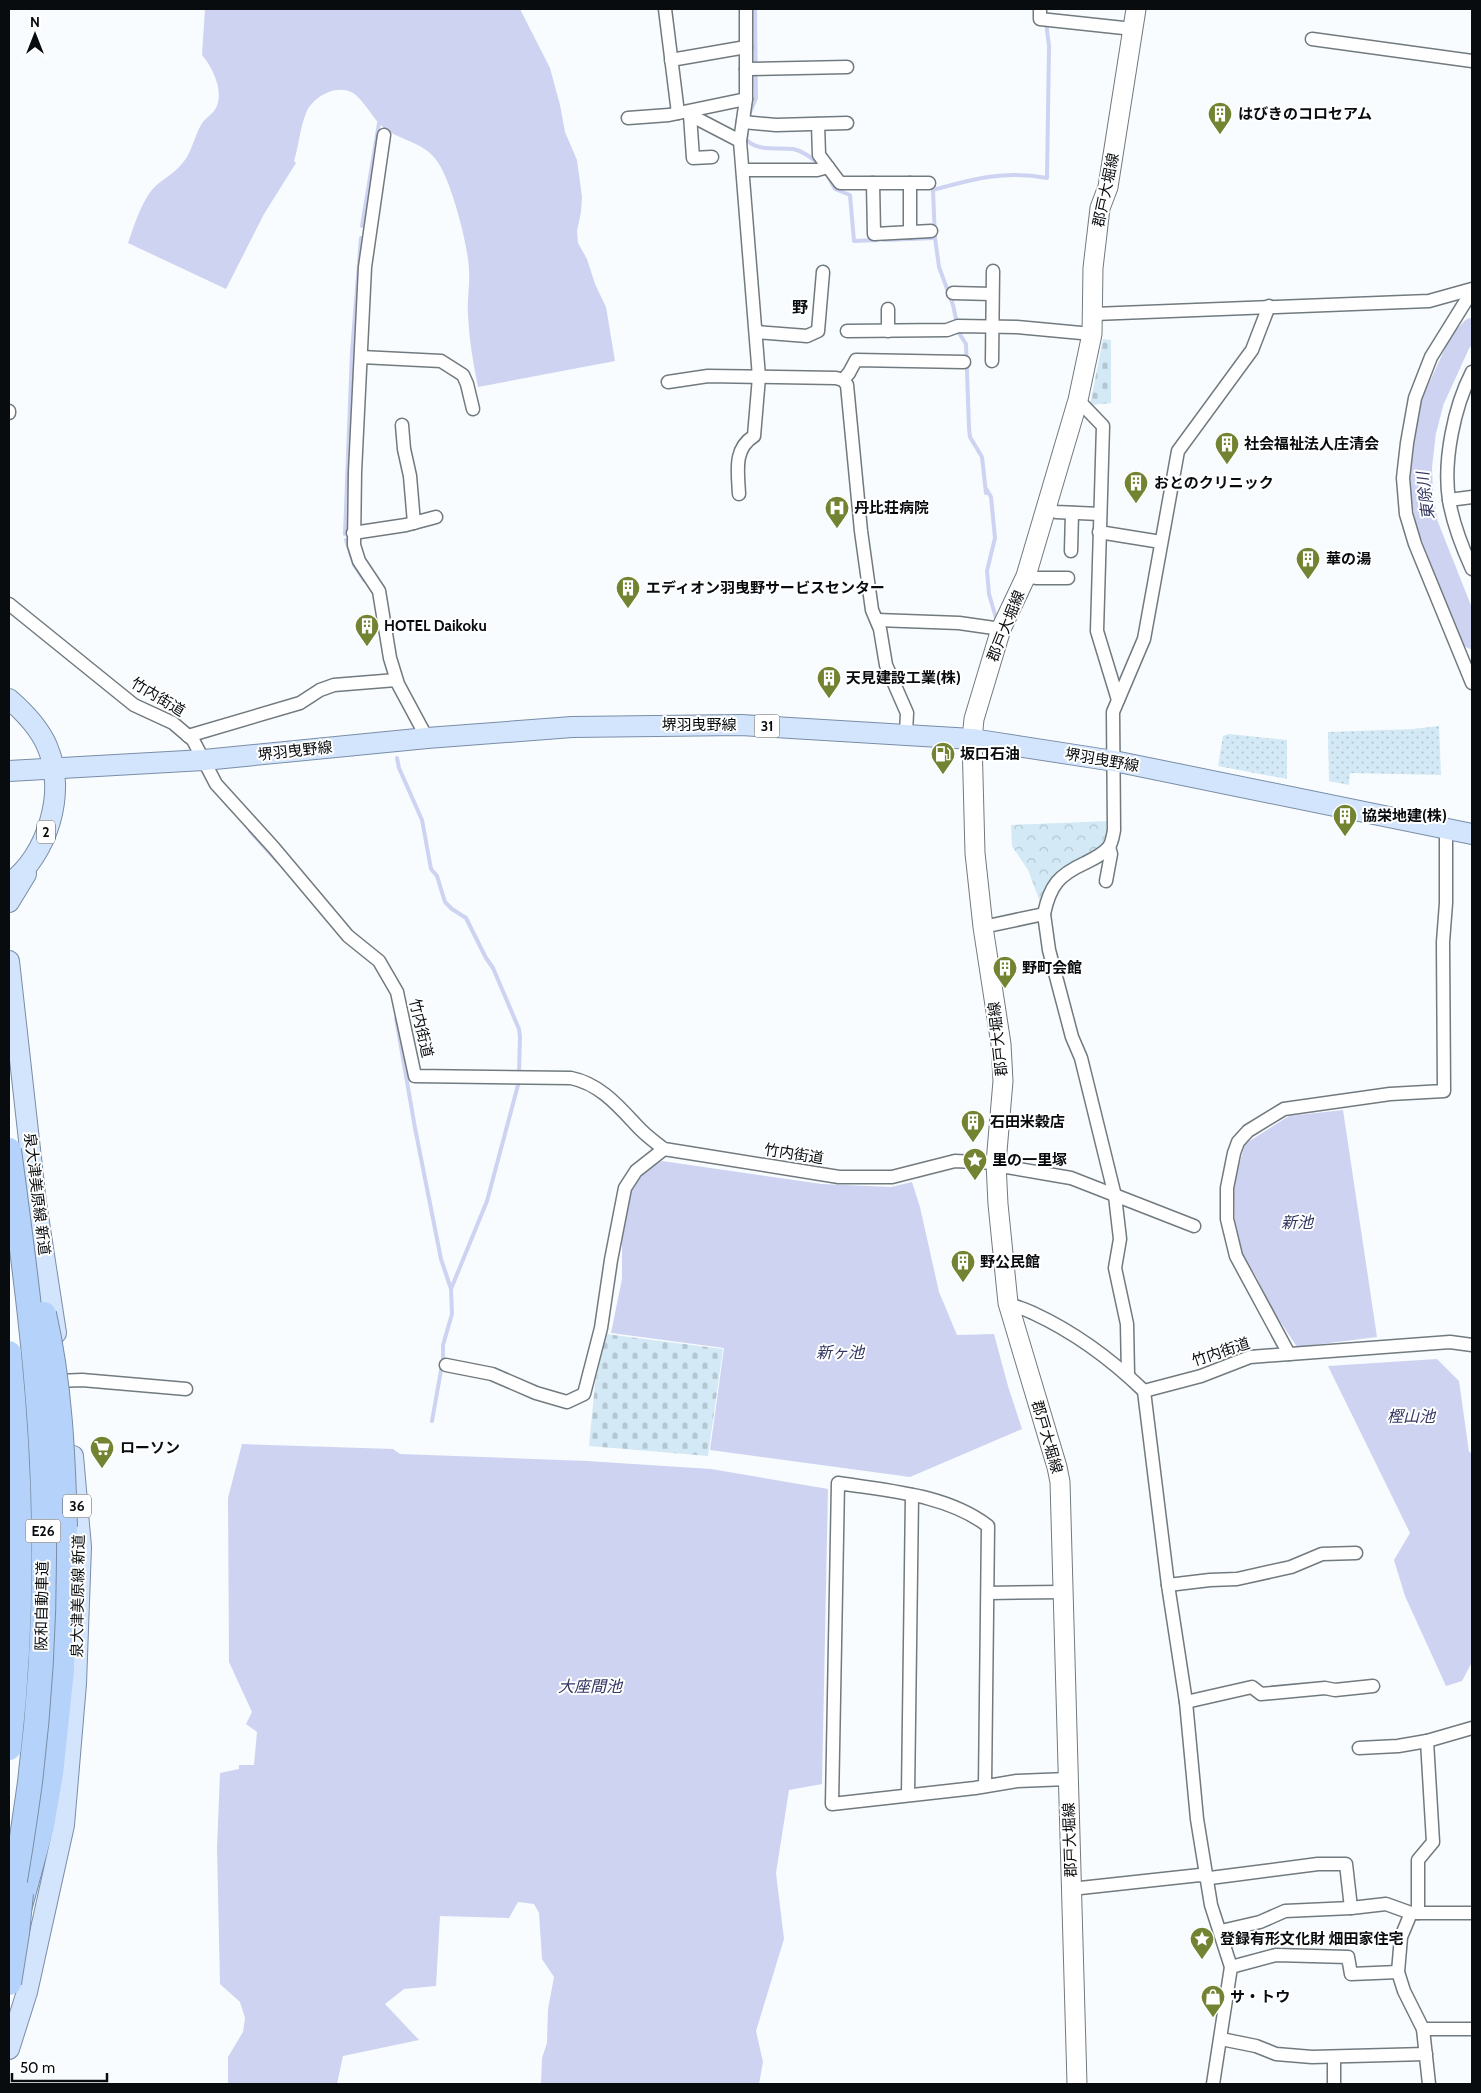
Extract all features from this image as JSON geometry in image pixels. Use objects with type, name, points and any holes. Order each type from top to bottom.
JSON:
[{"type":"highway","name":"阪和自動車道","points":[[9,1150],[35,1362],[42,1464],[44,1536],[43,1640],[36,1729],[25,1816],[9,1911]]},
{"type":"highway","points":[[9,1949],[42,1825],[51,1774],[62,1670],[66,1527],[60,1422],[54,1370],[45,1316],[14,1190]]},
{"type":"highway","name":"阪和自動車道","points":[[9,1353],[17,1458],[20,1573],[18,1640],[9,1748]]},
{"type":"highway","points":[[9,1983],[17,1933],[25,1816]]},
{"type":"main road","name":"郡戸大堀線","points":[[1077,2084],[1060,1482],[1013,1326],[1008,1303],[996,1164],[1003,1081],[1001,1044],[983,927],[975,853],[972,739],[974,719],[1001,629],[1026,576],[1078,400],[1092,334],[1094,268],[1100,208],[1108,187],[1136,9]]},
{"type":"main road","name":"2","points":[[9,698],[41,734],[49,751],[53,769],[54,797],[53,810],[36,854],[21,873],[9,884]]},
{"type":"main road","name":"堺羽曳野線","points":[[9,771],[204,760],[427,738],[572,727],[669,724],[740,725],[972,739],[1114,761],[1472,834]]},
{"type":"main road","points":[[9,902],[23,882],[36,854]]},
{"type":"main road","name":"泉大津美原線 新道","points":[[9,960],[36,1203],[71,1429],[80,1547],[75,1693],[64,1825],[27,1992],[9,2049]]},
{"type":"street","points":[[666,9],[671,60],[686,113],[693,158],[712,157]]},
{"type":"street","points":[[739,494],[738,456],[744,442],[754,436],[759,377],[740,140],[746,99],[746,9]]},
{"type":"street","points":[[1040,9],[1040,19],[1133,29]]},
{"type":"street","points":[[1071,22],[1072,9]]},
{"type":"street","points":[[1312,39],[1472,61]]},
{"type":"street","points":[[671,60],[746,47]]},
{"type":"street","points":[[746,69],[816,74],[847,67]]},
{"type":"street","points":[[628,118],[686,113],[746,99]]},
{"type":"street","points":[[686,113],[740,140]]},
{"type":"street","points":[[743,122],[776,125],[847,123]]},
{"type":"street","points":[[818,124],[819,155],[840,183],[929,183]]},
{"type":"street","points":[[384,136],[367,248],[360,357],[353,533],[354,545],[359,561],[380,596],[390,658],[396,680],[427,738]]},
{"type":"street","points":[[743,170],[817,170],[828,167]]},
{"type":"street","points":[[873,183],[874,234],[931,232]]},
{"type":"street","points":[[910,183],[910,232]]},
{"type":"street","points":[[992,271],[992,361]]},
{"type":"street","points":[[818,331],[823,272]]},
{"type":"street","points":[[1094,314],[1429,301],[1472,290]]},
{"type":"street","points":[[1472,290],[1431,357],[1415,398],[1403,478],[1406,514],[1415,544],[1472,683]]},
{"type":"street","points":[[953,293],[992,294]]},
{"type":"street","points":[[1106,881],[1111,854],[1109,847],[1114,830],[1113,712],[1144,639],[1178,451],[1252,350],[1269,306]]},
{"type":"street","points":[[888,309],[888,331]]},
{"type":"street","points":[[847,331],[946,330],[958,326],[1017,327],[1092,334]]},
{"type":"street","points":[[756,332],[807,336],[818,331]]},
{"type":"street","points":[[818,331],[829,339]]},
{"type":"street","points":[[360,357],[441,361],[463,375],[473,409]]},
{"type":"street","points":[[843,380],[856,360],[964,362]]},
{"type":"street","points":[[1472,372],[1458,408],[1447,467],[1449,500],[1461,544],[1472,569]]},
{"type":"street","points":[[668,382],[708,376],[836,378],[843,380],[847,385],[861,531],[872,610],[877,620],[886,665],[907,713],[906,734]]},
{"type":"street","points":[[1078,400],[1103,426],[1097,631],[1118,700]]},
{"type":"street","points":[[402,425],[404,449],[410,476],[414,523]]},
{"type":"street","points":[[1449,500],[1472,497]]},
{"type":"street","points":[[1046,507],[1056,512],[1100,514]]},
{"type":"street","points":[[1071,551],[1072,513]]},
{"type":"street","points":[[353,533],[414,523],[436,517]]},
{"type":"street","points":[[1099,532],[1161,542]]},
{"type":"street","points":[[1026,576],[1068,578]]},
{"type":"street","name":"竹内街道","points":[[9,604],[134,704],[162,717],[180,728],[193,740],[216,784],[274,848],[348,936],[379,961],[396,992],[415,1076],[571,1078],[584,1081],[615,1102],[642,1131],[664,1149],[839,1177],[892,1177],[955,1161],[996,1164],[1071,1178],[1194,1226]]},
{"type":"street","points":[[877,620],[959,623],[1001,629]]},
{"type":"street","points":[[188,736],[300,703],[320,690],[334,685],[396,680]]},
{"type":"street","points":[[1289,1354],[1236,1256],[1227,1219],[1227,1196],[1234,1153],[1238,1142],[1248,1131],[1284,1109],[1390,1094],[1444,1091],[1443,942],[1446,903],[1446,829]]},
{"type":"street","points":[[1109,847],[1094,859],[1067,872],[1057,880],[1046,902],[1044,914],[1049,950],[1072,1037],[1081,1058],[1116,1196],[1120,1239],[1116,1268],[1127,1324],[1128,1375]]},
{"type":"street","points":[[983,927],[1044,914]]},
{"type":"street","points":[[446,1365],[492,1374],[536,1393],[567,1402],[584,1394],[601,1328],[611,1260],[625,1188],[636,1171],[664,1149]]},
{"type":"street","points":[[1008,1303],[1032,1312],[1076,1336],[1128,1375],[1144,1391],[1168,1585],[1186,1702],[1197,1819],[1211,1905],[1232,1967],[1213,2084]]},
{"type":"street","name":"竹内街道","points":[[1144,1391],[1201,1376],[1250,1357],[1450,1342],[1472,1345]]},
{"type":"street","points":[[9,1383],[82,1380],[186,1389]]},
{"type":"street","points":[[985,1786],[988,1526],[975,1516],[940,1502],[912,1495],[838,1483],[832,1804],[985,1786],[1017,1780],[1068,1780]]},
{"type":"street","points":[[908,1795],[912,1495]]},
{"type":"street","points":[[1168,1585],[1237,1579],[1291,1567],[1322,1554],[1356,1553]]},
{"type":"street","points":[[988,1593],[1062,1592]]},
{"type":"street","points":[[1186,1702],[1252,1687],[1261,1694],[1373,1686]]},
{"type":"street","points":[[1359,1748],[1398,1746],[1427,1741],[1472,1728]]},
{"type":"street","points":[[1427,1741],[1433,1842],[1418,1860],[1414,1913],[1401,1937],[1398,1972],[1404,1992],[1424,2029],[1429,2084]]},
{"type":"street","points":[[1071,1889],[1200,1875],[1210,1878],[1318,1864],[1346,1864],[1350,1908]]},
{"type":"street","points":[[1221,1931],[1260,1922],[1285,1911],[1350,1908],[1386,1904],[1414,1913],[1472,1913]]},
{"type":"street","points":[[1232,1967],[1276,1955],[1348,1957],[1351,1974],[1398,1972]]},
{"type":"street","points":[[1424,2029],[1472,2029]]},
{"type":"street","points":[[1221,2039],[1256,2046],[1276,2054],[1334,2058],[1426,2054]]},
{"type":"street","points":[[1334,2058],[1334,2084]]},
{"type":"green space","points":[[1103,339],[1111,340],[1111,403],[1090,405]]},
{"type":"green space","points":[[1439,726],[1441,775],[1350,773],[1349,785],[1329,781],[1328,732],[1413,729]]},
{"type":"green space","points":[[1229,734],[1287,740],[1287,779],[1218,766],[1223,736]]},
{"type":"green space","points":[[1110,821],[1111,832],[1103,847],[1044,902],[1040,902],[1028,870],[1012,846],[1011,825]]},
{"type":"green space","points":[[606,1334],[723,1349],[708,1456],[589,1446],[595,1384]]},
{"type":"water","points":[[205,9],[520,9],[550,68],[565,132],[577,160],[582,197],[577,231],[578,243],[587,259],[595,284],[606,307],[615,361],[478,387],[469,324],[469,276],[466,245],[444,174],[432,155],[416,144],[380,125],[357,96],[343,90],[335,90],[321,96],[306,113],[294,161],[296,163],[264,214],[226,289],[128,243],[147,197],[154,187],[184,161],[201,125],[214,111],[217,104],[219,97],[217,82],[202,55]]},
{"type":"water","name":"新池","points":[[1343,1110],[1377,1337],[1297,1347],[1268,1303],[1257,1278],[1238,1248],[1235,1227],[1234,1183],[1245,1144],[1289,1116]]},
{"type":"water","name":"新ヶ池","points":[[662,1161],[822,1184],[891,1187],[912,1182],[920,1207],[939,1292],[957,1335],[994,1334],[1022,1429],[910,1477],[710,1450],[724,1348],[611,1333],[622,1279],[622,1242],[631,1190],[641,1173]]},
{"type":"water","name":"樫山池","points":[[1437,1359],[1459,1381],[1469,1452],[1472,1453],[1472,1662],[1462,1681],[1446,1686],[1405,1596],[1394,1560],[1410,1533],[1328,1366]]},
{"type":"water","name":"大座間池","points":[[242,1444],[393,1449],[400,1454],[587,1461],[711,1469],[828,1489],[822,1784],[789,1790],[776,1873],[784,1939],[756,2031],[763,2062],[759,2084],[541,2084],[542,2058],[547,2043],[548,2009],[554,1977],[542,1959],[539,1913],[534,1904],[518,1902],[509,1918],[440,1916],[436,1986],[404,1989],[385,2004],[419,2040],[343,2056],[337,2084],[228,2084],[228,2057],[243,2032],[245,2018],[240,2002],[220,1984],[217,1848],[220,1773],[239,1769],[239,1765],[254,1765],[257,1732],[246,1724],[252,1712],[229,1662],[228,1498]]},
{"type":"waterway","points":[[749,115],[756,98],[755,9]]},
{"type":"waterway","points":[[998,620],[989,594],[987,571],[995,538],[991,497],[987,490],[986,493],[982,457],[970,437],[966,344],[959,333],[953,305],[939,267],[935,238],[933,190],[976,179],[1003,175],[1047,178],[1049,46],[1046,22]]},
{"type":"waterway","points":[[362,226],[379,123]]},
{"type":"waterway","points":[[747,134],[746,139],[755,146],[797,150],[818,163]]},
{"type":"waterway","points":[[828,176],[835,189],[850,195],[854,241],[877,240]]},
{"type":"waterway","points":[[345,534],[352,352],[361,238]]},
{"type":"waterway","points":[[884,240],[935,238]]},
{"type":"waterway","name":"東除川","points":[[1472,329],[1460,342],[1433,401],[1425,432],[1421,467],[1422,496],[1427,524],[1472,638]]},
{"type":"waterway","points":[[346,540],[354,565],[364,580]]},
{"type":"waterway","points":[[397,758],[399,768],[422,820],[431,869],[437,876],[445,902],[466,918],[493,968],[519,1029],[519,1072]]},
{"type":"waterway","points":[[250,831],[277,861]]},
{"type":"waterway","points":[[396,1018],[415,1128],[441,1259],[451,1289],[452,1314],[443,1345],[443,1359],[432,1421]]},
{"type":"waterway","points":[[451,1289],[487,1201],[518,1085]]},
{"type":"place","name":"はびきのコロセアム","points":[[1220,135]]},
{"type":"place","name":"社会福祉法人庄清会","points":[[1227,465]]},
{"type":"place","name":"おとのクリニック","points":[[1136,504]]},
{"type":"place","name":"丹比荘病院","points":[[837,529]]},
{"type":"place","name":"華の湯","points":[[1308,580]]},
{"type":"place","name":"エディオン羽曳野サービスセンター","points":[[628,609]]},
{"type":"place","name":"HOTEL Daikoku","points":[[367,647]]},
{"type":"place","name":"天見建設工業(株)","points":[[829,699]]},
{"type":"place","name":"坂口石油","points":[[943,775]]},
{"type":"place","name":"協栄地建(株)","points":[[1345,837]]},
{"type":"place","name":"野町会館","points":[[1005,989]]},
{"type":"place","name":"石田米穀店","points":[[973,1143]]},
{"type":"place","name":"里の一里塚","points":[[975,1181]]},
{"type":"place","name":"野公民館","points":[[963,1283]]},
{"type":"place","name":"ローソン","points":[[102,1469]]},
{"type":"place","name":"登録有形文化財 畑田家住宅","points":[[1202,1960]]},
{"type":"place","name":"サ・トウ","points":[[1213,2018]]},
{"type":"district","name":"野","points":[[800,307]]}]
